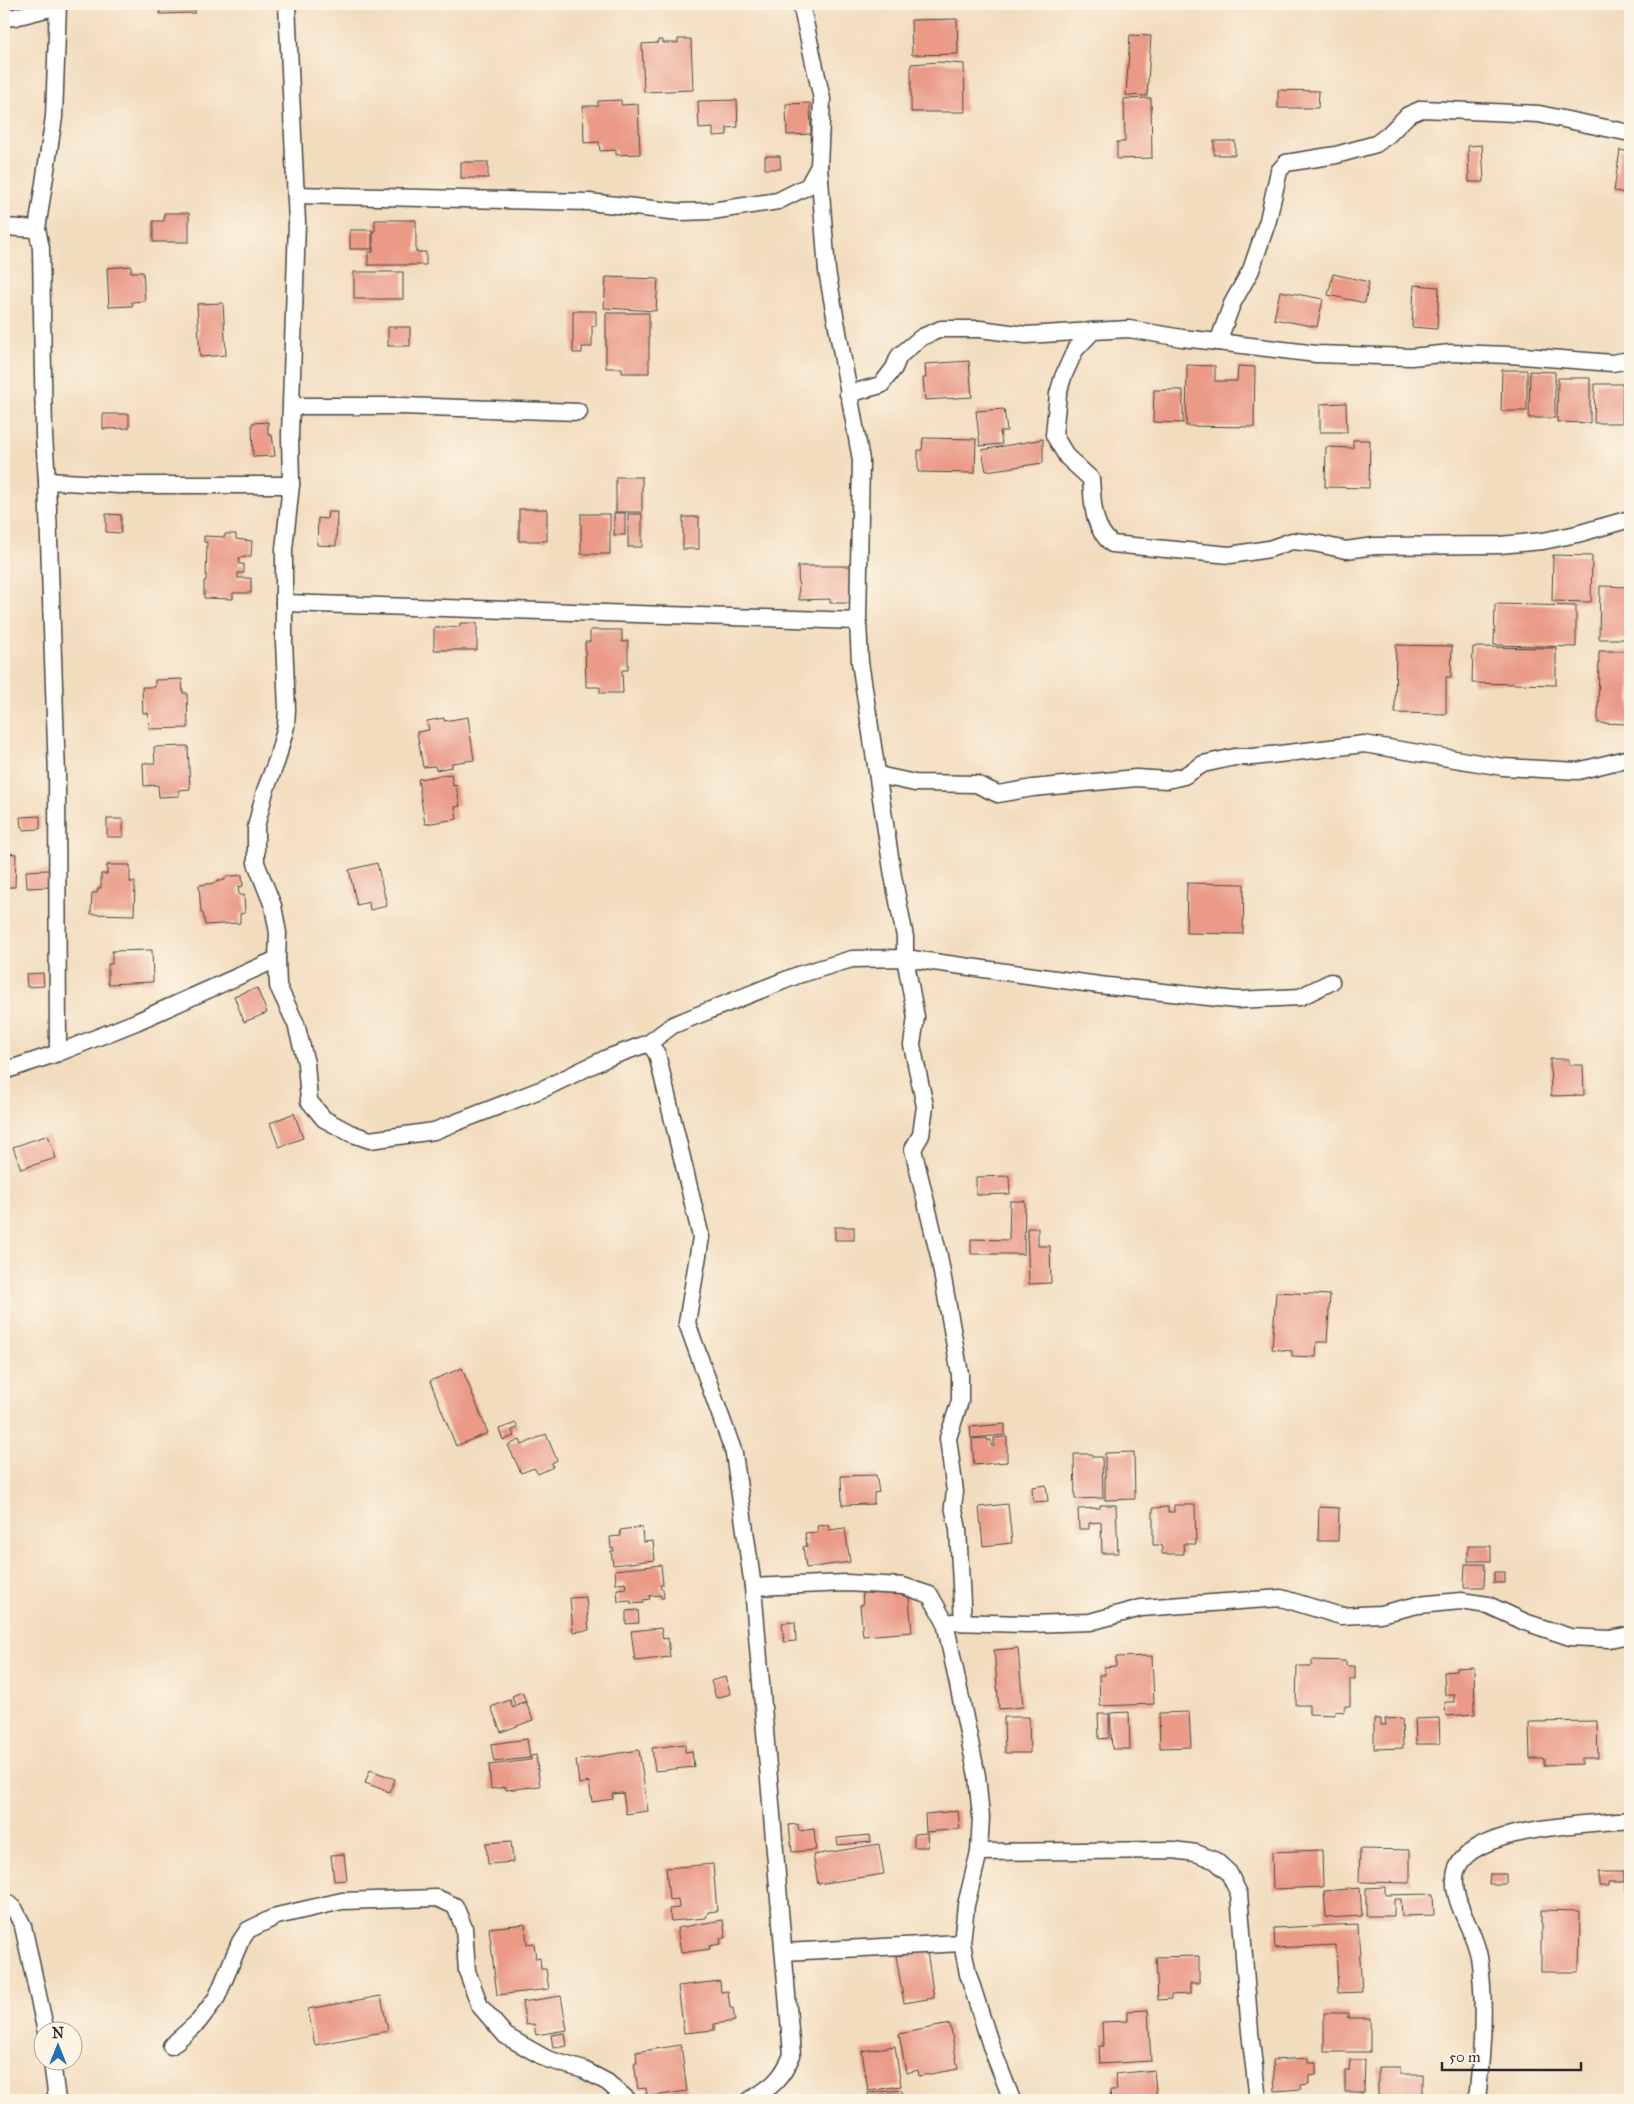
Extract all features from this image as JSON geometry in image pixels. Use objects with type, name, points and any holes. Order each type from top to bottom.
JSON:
[{"type":"street","points":[[287,4],[297,224],[290,435],[291,485],[284,549],[286,726],[256,827],[256,863],[273,906],[278,933],[278,986],[296,1024],[306,1063],[309,1101],[324,1119],[350,1133],[370,1140],[434,1130],[545,1088],[607,1058],[649,1044],[673,1025],[798,975],[852,959],[906,958],[1099,985],[1236,1000],[1300,997],[1331,982]]},
{"type":"street","points":[[801,4],[822,99],[819,166],[826,271],[861,460],[858,621],[860,662],[893,876],[906,937],[906,958],[916,1017],[912,1045],[924,1106],[920,1135],[913,1149],[939,1256],[960,1374],[960,1401],[948,1438],[955,1492],[953,1506],[958,1529],[963,1622]]},
{"type":"street","points":[[4,18],[15,17],[58,5],[54,117],[37,229],[41,248],[44,436],[57,774],[58,1053]]},
{"type":"street","points":[[1218,342],[1232,304],[1251,270],[1268,220],[1279,171],[1286,163],[1336,155],[1376,144],[1408,115],[1422,109],[1539,114],[1630,133]]},
{"type":"street","points":[[296,195],[589,202],[680,212],[712,212],[778,201],[808,186],[819,166]]},
{"type":"street","points":[[4,227],[37,229]]},
{"type":"street","points":[[848,394],[881,385],[894,368],[899,356],[922,337],[940,329],[980,329],[1026,335],[1129,329],[1182,338],[1316,354],[1411,356],[1451,352],[1612,363],[1630,360]]},
{"type":"street","points":[[1093,331],[1075,350],[1063,377],[1058,394],[1054,435],[1067,456],[1091,479],[1094,514],[1101,535],[1112,544],[1230,555],[1269,549],[1292,540],[1346,550],[1374,546],[1500,545],[1542,541],[1577,534],[1630,519]]},
{"type":"street","points":[[292,406],[400,406],[579,412]]},
{"type":"street","points":[[47,481],[119,485],[291,485]]},
{"type":"street","points":[[284,603],[858,621]]},
{"type":"street","points":[[878,775],[915,783],[976,784],[998,794],[1033,788],[1136,778],[1167,780],[1184,776],[1202,764],[1235,757],[1253,757],[1364,744],[1503,766],[1578,770],[1630,758]]},
{"type":"street","points":[[4,1071],[58,1053],[136,1022],[277,959]]},
{"type":"street","points":[[649,1044],[657,1054],[701,1237],[687,1323],[734,1453],[752,1586],[792,2055],[784,2074],[765,2092],[750,2100]]},
{"type":"street","points":[[752,1586],[846,1583],[903,1586],[930,1595],[945,1622],[977,1776],[981,1817],[979,1852],[966,1905],[962,1942],[968,1974],[991,2046],[1012,2100]]},
{"type":"street","points":[[945,1622],[1028,1624],[1090,1622],[1141,1608],[1282,1598],[1341,1616],[1380,1614],[1418,1605],[1461,1601],[1488,1605],[1525,1622],[1570,1637],[1609,1639],[1630,1635]]},
{"type":"street","points":[[1478,2100],[1482,2054],[1483,2000],[1479,1955],[1459,1904],[1454,1877],[1463,1857],[1484,1843],[1525,1831],[1630,1820]]},
{"type":"street","points":[[979,1852],[1173,1850],[1196,1853],[1216,1861],[1229,1873],[1239,1894],[1250,2032],[1258,2100]]},
{"type":"street","points":[[171,2046],[199,2021],[217,1996],[240,1942],[248,1930],[277,1916],[342,1901],[437,1898],[455,1906],[464,1928],[468,1971],[480,2006],[506,2036],[547,2059],[584,2070],[607,2082],[628,2100]]},
{"type":"street","points":[[4,1900],[15,1910],[23,1926],[44,2022]]},
{"type":"street","points":[[784,1952],[962,1942]]},
{"type":"street","points":[[53,2072],[57,2100]]},
{"type":"building","points":[[159,4],[195,4],[195,13],[160,14]]},
{"type":"building","points":[[957,19],[958,54],[912,55],[911,20]]},
{"type":"building","points":[[1130,35],[1151,36],[1147,96],[1126,95]]},
{"type":"building","points":[[678,39],[691,39],[693,90],[644,92],[642,44],[658,43],[658,40],[663,40],[663,43],[678,43]]},
{"type":"building","points":[[939,62],[964,64],[965,112],[911,112],[911,64]]},
{"type":"building","points":[[1278,90],[1319,91],[1318,108],[1278,108]]},
{"type":"building","points":[[1151,98],[1152,158],[1117,159],[1117,142],[1125,142],[1124,99]]},
{"type":"building","points":[[621,100],[621,105],[638,104],[640,154],[616,155],[616,150],[600,151],[599,142],[584,143],[583,106],[598,106],[598,101]]},
{"type":"building","points":[[737,100],[738,127],[727,128],[727,135],[713,136],[713,128],[699,129],[698,101]]},
{"type":"building","points":[[810,103],[811,134],[787,135],[786,104]]},
{"type":"building","points":[[1214,141],[1235,141],[1235,155],[1214,155]]},
{"type":"building","points":[[1482,145],[1484,182],[1469,182],[1468,146]]},
{"type":"building","points":[[1620,150],[1630,152],[1630,194],[1614,191]]},
{"type":"building","points":[[765,156],[780,156],[781,169],[765,169]]},
{"type":"building","points":[[461,162],[488,162],[488,178],[461,178]]},
{"type":"building","points":[[164,213],[189,213],[189,242],[153,242],[153,221],[164,221]]},
{"type":"building","points":[[375,220],[416,220],[416,252],[426,252],[426,265],[368,265],[368,252],[373,252]]},
{"type":"building","points":[[350,230],[372,230],[372,249],[350,249]]},
{"type":"building","points":[[131,266],[131,272],[143,272],[145,301],[132,302],[133,306],[109,307],[107,268]]},
{"type":"building","points":[[354,272],[403,272],[403,299],[354,299]]},
{"type":"building","points":[[1333,274],[1369,282],[1365,303],[1328,295]]},
{"type":"building","points":[[606,277],[658,279],[656,311],[604,308]]},
{"type":"building","points":[[1414,285],[1439,287],[1437,329],[1412,327]]},
{"type":"building","points":[[1280,291],[1323,299],[1317,327],[1274,319]]},
{"type":"building","points":[[223,303],[226,355],[200,357],[197,304]]},
{"type":"building","points":[[573,311],[596,311],[596,326],[592,326],[592,347],[582,347],[582,353],[573,353]]},
{"type":"building","points":[[606,313],[649,313],[649,373],[622,373],[622,368],[606,368]]},
{"type":"building","points":[[388,327],[410,327],[410,346],[388,346]]},
{"type":"building","points":[[969,361],[972,397],[925,400],[923,378],[926,378],[925,364]]},
{"type":"building","points":[[1187,365],[1215,366],[1215,381],[1237,381],[1238,366],[1255,367],[1254,427],[1186,426]]},
{"type":"building","points":[[1502,370],[1527,370],[1527,411],[1501,411]]},
{"type":"building","points":[[1530,371],[1555,372],[1555,418],[1529,418]]},
{"type":"building","points":[[1558,378],[1590,378],[1590,423],[1557,422]]},
{"type":"building","points":[[1595,384],[1623,384],[1622,423],[1594,423]]},
{"type":"building","points":[[1154,390],[1183,390],[1183,423],[1153,422]]},
{"type":"building","points":[[1346,403],[1347,432],[1320,432],[1320,404]]},
{"type":"building","points":[[1004,409],[1007,431],[1000,431],[1002,444],[980,446],[976,411]]},
{"type":"building","points":[[103,414],[129,414],[129,428],[103,429]]},
{"type":"building","points":[[268,422],[268,435],[272,435],[275,456],[253,457],[252,423]]},
{"type":"building","points":[[923,438],[976,439],[975,473],[918,472],[918,450],[922,450]]},
{"type":"building","points":[[1043,439],[1043,463],[986,471],[982,450]]},
{"type":"building","points":[[1353,440],[1370,440],[1369,488],[1325,487],[1326,447],[1353,448]]},
{"type":"building","points":[[616,477],[642,477],[642,512],[616,512]]},
{"type":"building","points":[[519,509],[547,509],[547,541],[519,541]]},
{"type":"building","points":[[328,512],[337,512],[336,546],[317,545],[318,518],[327,519]]},
{"type":"building","points":[[614,513],[625,513],[625,535],[614,535]]},
{"type":"building","points":[[106,514],[121,515],[121,533],[106,532]]},
{"type":"building","points":[[581,514],[610,514],[610,554],[581,554]]},
{"type":"building","points":[[628,514],[642,514],[642,547],[628,547]]},
{"type":"building","points":[[683,517],[699,517],[699,549],[683,549]]},
{"type":"building","points":[[225,534],[236,534],[236,539],[252,541],[251,556],[239,558],[239,564],[244,564],[244,573],[238,573],[238,578],[251,578],[251,593],[233,593],[233,599],[204,598],[207,542],[204,542],[204,536],[225,537]]},
{"type":"building","points":[[1553,555],[1592,556],[1591,602],[1552,601]]},
{"type":"building","points":[[798,566],[856,566],[857,603],[830,603],[830,599],[799,600]]},
{"type":"building","points":[[1600,586],[1629,587],[1628,639],[1599,639]]},
{"type":"building","points":[[1495,604],[1576,606],[1576,647],[1494,645]]},
{"type":"building","points":[[460,623],[477,623],[477,650],[434,650],[434,628],[460,627]]},
{"type":"building","points":[[590,630],[622,630],[622,642],[628,641],[628,670],[622,670],[623,693],[600,693],[600,687],[586,687],[585,642],[590,642]]},
{"type":"building","points":[[1396,645],[1452,646],[1451,677],[1446,677],[1446,714],[1395,713]]},
{"type":"building","points":[[1473,647],[1556,648],[1556,685],[1472,683]]},
{"type":"building","points":[[1599,651],[1630,651],[1630,724],[1598,723]]},
{"type":"building","points":[[182,679],[183,693],[187,693],[188,728],[149,729],[148,713],[143,713],[142,687],[155,687],[155,680]]},
{"type":"building","points":[[468,717],[474,760],[452,763],[452,767],[436,770],[435,766],[423,767],[417,732],[429,730],[427,721],[444,718],[444,721]]},
{"type":"building","points":[[188,746],[190,789],[179,790],[179,796],[159,797],[158,785],[144,786],[143,763],[155,763],[154,747]]},
{"type":"building","points":[[451,774],[453,786],[456,785],[460,806],[455,807],[457,819],[425,824],[418,779]]},
{"type":"building","points":[[40,816],[40,829],[23,830],[20,817]]},
{"type":"building","points":[[107,819],[123,819],[123,837],[107,837]]},
{"type":"building","points":[[4,853],[16,854],[15,887],[4,887]]},
{"type":"building","points":[[377,863],[387,906],[370,910],[369,902],[357,905],[349,870]]},
{"type":"building","points":[[107,865],[130,865],[130,882],[135,882],[134,915],[91,914],[92,893],[97,893],[98,888],[101,888],[101,874],[107,874]]},
{"type":"building","points":[[49,870],[50,887],[27,888],[26,871]]},
{"type":"building","points":[[242,875],[243,886],[238,887],[239,895],[244,895],[245,913],[240,914],[240,923],[205,925],[203,913],[201,913],[199,885],[216,883],[216,881],[225,880],[225,877]]},
{"type":"building","points":[[1187,883],[1244,884],[1243,934],[1186,933]]},
{"type":"building","points":[[152,950],[153,982],[108,984],[108,964],[112,964],[112,951]]},
{"type":"building","points":[[43,973],[44,986],[27,987],[26,974]]},
{"type":"building","points":[[257,988],[267,1013],[244,1022],[234,996]]},
{"type":"building","points":[[1550,1059],[1569,1059],[1569,1065],[1583,1065],[1584,1095],[1551,1096]]},
{"type":"building","points":[[294,1113],[303,1138],[279,1147],[270,1123]]},
{"type":"building","points":[[48,1135],[56,1158],[21,1169],[13,1147]]},
{"type":"building","points":[[1009,1176],[1010,1194],[976,1195],[976,1177]]},
{"type":"building","points":[[1010,1201],[1025,1201],[1024,1254],[971,1254],[971,1239],[1009,1240]]},
{"type":"building","points":[[835,1227],[854,1227],[854,1240],[835,1240]]},
{"type":"building","points":[[1027,1228],[1038,1228],[1038,1246],[1050,1246],[1051,1283],[1029,1284]]},
{"type":"building","points":[[1276,1292],[1330,1295],[1327,1342],[1317,1342],[1316,1357],[1292,1356],[1292,1351],[1272,1349]]},
{"type":"building","points":[[462,1368],[488,1433],[456,1446],[430,1381]]},
{"type":"building","points":[[516,1423],[518,1428],[512,1430],[514,1436],[503,1440],[499,1429]]},
{"type":"building","points":[[1005,1424],[1005,1435],[971,1438],[970,1427]]},
{"type":"building","points":[[546,1434],[557,1460],[552,1463],[553,1467],[538,1474],[534,1468],[521,1473],[508,1445],[520,1440],[522,1445]]},
{"type":"building","points":[[1007,1437],[1007,1462],[974,1465],[972,1439],[987,1438],[987,1440],[991,1440],[991,1446],[994,1446],[994,1438]]},
{"type":"building","points":[[1134,1452],[1135,1499],[1105,1500],[1105,1453]]},
{"type":"building","points":[[1074,1454],[1092,1454],[1092,1457],[1102,1457],[1103,1498],[1075,1499]]},
{"type":"building","points":[[876,1475],[879,1492],[874,1493],[874,1504],[842,1505],[841,1476]]},
{"type":"building","points":[[1046,1485],[1048,1501],[1033,1502],[1032,1487]]},
{"type":"building","points":[[1008,1504],[1012,1543],[983,1546],[979,1507]]},
{"type":"building","points":[[1100,1505],[1116,1505],[1118,1553],[1102,1553],[1101,1522],[1089,1523],[1089,1529],[1079,1529],[1078,1509],[1100,1508]]},
{"type":"building","points":[[1174,1505],[1195,1505],[1196,1544],[1183,1544],[1184,1554],[1162,1554],[1162,1545],[1153,1545],[1153,1508],[1168,1507],[1168,1512],[1174,1512]]},
{"type":"building","points":[[1319,1507],[1339,1508],[1338,1541],[1318,1541]]},
{"type":"building","points":[[828,1525],[829,1530],[845,1528],[850,1562],[806,1568],[803,1547],[807,1546],[805,1533],[818,1532],[817,1526]]},
{"type":"building","points":[[642,1527],[643,1542],[653,1541],[655,1560],[613,1565],[611,1551],[614,1551],[613,1548],[611,1549],[610,1537],[621,1536],[620,1530]]},
{"type":"building","points":[[1468,1546],[1491,1546],[1491,1561],[1468,1561]]},
{"type":"building","points":[[1465,1564],[1485,1564],[1484,1587],[1464,1587]]},
{"type":"building","points":[[661,1565],[663,1585],[660,1585],[661,1589],[663,1589],[664,1598],[661,1598],[661,1595],[649,1596],[650,1599],[643,1600],[644,1603],[618,1602],[617,1589],[626,1588],[625,1583],[616,1584],[615,1570]]},
{"type":"building","points":[[1494,1572],[1505,1572],[1505,1583],[1494,1583]]},
{"type":"building","points":[[908,1587],[912,1632],[863,1636],[860,1605],[863,1605],[862,1591]]},
{"type":"building","points":[[586,1597],[589,1630],[573,1632],[570,1598]]},
{"type":"building","points":[[638,1610],[639,1623],[626,1624],[626,1611]]},
{"type":"building","points":[[795,1622],[796,1641],[784,1642],[782,1623]]},
{"type":"building","points":[[661,1628],[663,1639],[668,1638],[670,1657],[635,1661],[631,1631]]},
{"type":"building","points":[[1018,1648],[1023,1707],[999,1709],[994,1650]]},
{"type":"building","points":[[1152,1656],[1154,1704],[1100,1706],[1099,1675],[1105,1675],[1104,1667],[1116,1666],[1116,1657]]},
{"type":"building","points":[[1312,1660],[1346,1661],[1346,1666],[1355,1666],[1355,1679],[1350,1679],[1350,1706],[1345,1706],[1345,1712],[1335,1711],[1335,1715],[1309,1714],[1309,1705],[1296,1705],[1297,1666],[1312,1666]]},
{"type":"building","points":[[1474,1667],[1475,1714],[1446,1716],[1445,1702],[1454,1702],[1454,1695],[1445,1695],[1444,1672],[1456,1671],[1456,1668]]},
{"type":"building","points":[[725,1677],[731,1694],[716,1698],[711,1681]]},
{"type":"building","points":[[522,1692],[526,1701],[515,1705],[512,1696]]},
{"type":"building","points":[[510,1700],[513,1708],[526,1702],[533,1720],[501,1732],[491,1707]]},
{"type":"building","points":[[1129,1712],[1130,1749],[1112,1749],[1110,1713]]},
{"type":"building","points":[[1189,1712],[1191,1747],[1160,1748],[1159,1713]]},
{"type":"building","points":[[1098,1714],[1109,1714],[1109,1738],[1099,1739]]},
{"type":"building","points":[[1004,1717],[1029,1717],[1030,1753],[1005,1753]]},
{"type":"building","points":[[1402,1718],[1403,1748],[1374,1749],[1374,1719],[1381,1719],[1381,1725],[1386,1725],[1385,1719]]},
{"type":"building","points":[[1439,1718],[1440,1744],[1416,1744],[1415,1719]]},
{"type":"building","points":[[1597,1721],[1598,1758],[1582,1758],[1582,1764],[1544,1765],[1544,1759],[1530,1759],[1529,1722]]},
{"type":"building","points":[[527,1739],[530,1758],[494,1762],[491,1744]]},
{"type":"building","points":[[685,1744],[685,1752],[692,1751],[694,1767],[655,1771],[652,1748]]},
{"type":"building","points":[[639,1750],[648,1811],[626,1814],[623,1793],[612,1794],[613,1799],[592,1802],[589,1782],[579,1784],[576,1760]]},
{"type":"building","points":[[536,1755],[540,1786],[506,1790],[506,1787],[491,1789],[489,1765],[531,1760],[531,1756]]},
{"type":"building","points":[[370,1770],[395,1779],[390,1792],[365,1783]]},
{"type":"building","points":[[958,1811],[960,1829],[926,1832],[925,1814]]},
{"type":"building","points":[[798,1824],[799,1831],[814,1829],[816,1850],[792,1852],[789,1825]]},
{"type":"building","points":[[927,1833],[928,1847],[914,1847],[914,1834]]},
{"type":"building","points":[[870,1835],[871,1842],[838,1845],[837,1838]]},
{"type":"building","points":[[511,1841],[513,1862],[488,1864],[486,1843]]},
{"type":"building","points":[[879,1844],[884,1874],[818,1884],[813,1855]]},
{"type":"building","points":[[1360,1849],[1410,1850],[1410,1883],[1359,1882]]},
{"type":"building","points":[[1322,1850],[1323,1887],[1273,1889],[1272,1852]]},
{"type":"building","points":[[344,1854],[347,1880],[334,1881],[331,1855]]},
{"type":"building","points":[[713,1864],[717,1911],[708,1912],[706,1918],[671,1921],[669,1909],[679,1908],[678,1899],[669,1900],[666,1868]]},
{"type":"building","points":[[1625,1870],[1630,1870],[1630,1891],[1626,1891]]},
{"type":"building","points":[[1599,1872],[1624,1872],[1624,1882],[1608,1882],[1608,1886],[1599,1886]]},
{"type":"building","points":[[1490,1874],[1506,1874],[1506,1884],[1489,1884]]},
{"type":"building","points":[[1385,1887],[1385,1895],[1433,1894],[1434,1915],[1402,1916],[1401,1899],[1394,1899],[1394,1916],[1366,1916],[1366,1888]]},
{"type":"building","points":[[1360,1888],[1362,1916],[1326,1918],[1324,1891]]},
{"type":"building","points":[[1541,1910],[1580,1911],[1579,1972],[1541,1972]]},
{"type":"building","points":[[723,1920],[726,1938],[720,1938],[721,1944],[709,1946],[710,1949],[681,1953],[677,1928]]},
{"type":"building","points":[[525,1924],[527,1944],[534,1943],[536,1959],[540,1958],[541,1969],[546,1969],[549,1989],[497,1995],[489,1928]]},
{"type":"building","points":[[1358,1924],[1362,1992],[1338,1993],[1336,1945],[1275,1948],[1274,1928]]},
{"type":"building","points":[[927,1951],[934,1998],[904,2003],[896,1956]]},
{"type":"building","points":[[1199,1956],[1199,1983],[1190,1983],[1190,1994],[1171,1995],[1171,1999],[1158,2000],[1156,1957]]},
{"type":"building","points":[[720,1981],[721,1992],[728,1991],[730,2008],[733,2008],[735,2021],[714,2024],[714,2030],[684,2033],[678,1986]]},
{"type":"building","points":[[381,1996],[388,2031],[315,2045],[308,2009]]},
{"type":"building","points":[[561,1996],[567,2030],[536,2035],[534,2024],[526,2025],[522,2002]]},
{"type":"building","points":[[1148,2010],[1151,2061],[1100,2064],[1099,2046],[1103,2046],[1102,2022],[1128,2021],[1128,2011]]},
{"type":"building","points":[[1324,2013],[1348,2013],[1348,2018],[1370,2018],[1370,2052],[1324,2052]]},
{"type":"building","points":[[950,2024],[958,2069],[919,2076],[918,2070],[906,2073],[899,2034]]},
{"type":"building","points":[[565,2033],[567,2046],[553,2048],[551,2035]]},
{"type":"building","points":[[681,2045],[687,2091],[647,2097],[646,2088],[638,2089],[634,2063],[637,2063],[636,2052]]},
{"type":"building","points":[[895,2046],[901,2086],[868,2091],[862,2051]]},
{"type":"building","points":[[1308,2058],[1308,2063],[1316,2063],[1316,2075],[1309,2076],[1309,2084],[1301,2085],[1301,2089],[1275,2091],[1273,2060]]},
{"type":"building","points":[[1350,2060],[1365,2060],[1364,2092],[1345,2092],[1345,2071],[1349,2071]]},
{"type":"building","points":[[1378,2067],[1400,2067],[1400,2074],[1423,2074],[1423,2100],[1378,2100]]},
{"type":"building","points":[[1154,2070],[1157,2100],[1111,2100],[1110,2090],[1117,2090],[1115,2074]]},
{"type":"building","points":[[902,2090],[903,2100],[869,2100],[868,2093]]}]
